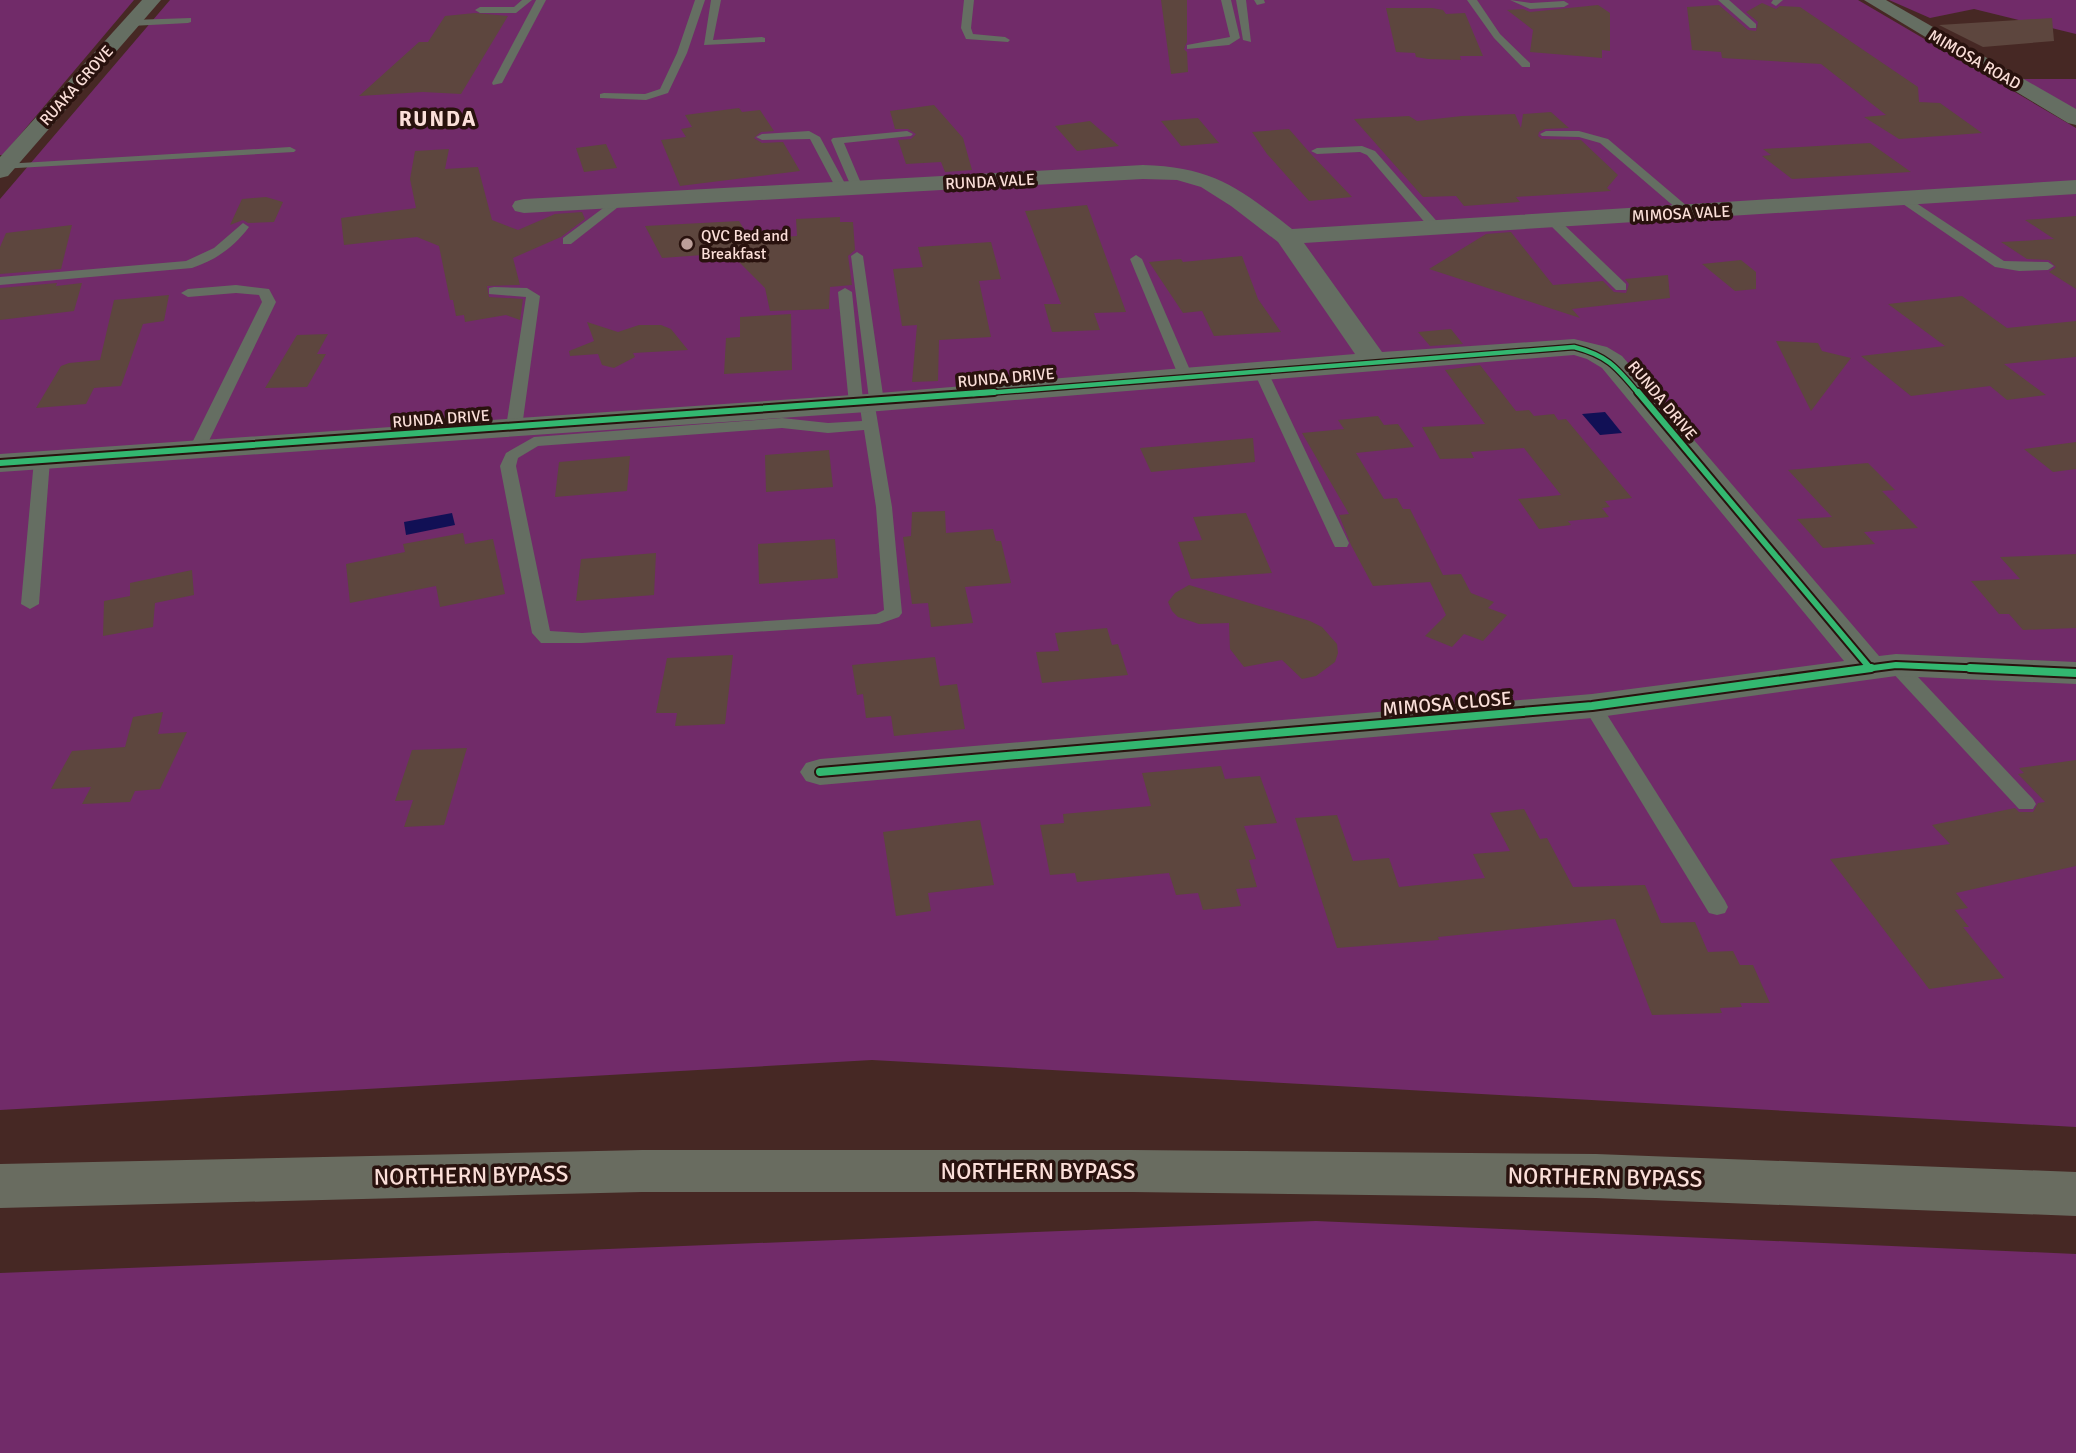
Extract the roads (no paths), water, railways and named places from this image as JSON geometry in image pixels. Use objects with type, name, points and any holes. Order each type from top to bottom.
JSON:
[{"type":"main road","name":"NORTHERN BYPASS","points":[[0,1186],[642,1171],[1132,1171],[1596,1176],[2076,1194]]},
{"type":"street","name":"RUAKA GROVE","points":[[4,164],[152,0]]},
{"type":"street","name":"MIMOSA ROAD","points":[[1873,0],[2076,118]]},
{"type":"street","name":"RUNDA VALE","points":[[524,206],[1143,172],[1178,173],[1209,182],[1240,201],[1287,237],[1374,360]]},
{"type":"street","name":"MIMOSA VALE","points":[[1287,237],[2076,187]]},
{"type":"street","name":"RUNDA DRIVE","points":[[0,463],[514,427],[867,408],[1374,360],[1574,347],[1597,353],[1612,362],[1883,666]]},
{"type":"street","name":"MIMOSA CLOSE","points":[[820,772],[1592,706],[1883,666],[2076,673]]},
{"type":"lane","points":[[481,10],[516,10],[527,0]]},
{"type":"lane","points":[[497,83],[541,0]]},
{"type":"lane","points":[[604,96],[646,97],[664,91],[682,52],[700,0]]},
{"type":"lane","points":[[716,0],[705,42],[762,40]]},
{"type":"lane","points":[[969,0],[966,28],[969,37],[1005,40]]},
{"type":"lane","points":[[1191,47],[1229,42],[1235,38],[1226,0]]},
{"type":"lane","points":[[1241,0],[1248,40]]},
{"type":"lane","points":[[1472,0],[1497,36],[1526,65]]},
{"type":"lane","points":[[1515,0],[1530,6],[1564,4]]},
{"type":"lane","points":[[1723,0],[1753,26]]},
{"type":"lane","points":[[131,23],[188,20]]},
{"type":"lane","points":[[761,137],[809,134],[814,137],[850,188]]},
{"type":"lane","points":[[850,188],[837,140],[907,134]]},
{"type":"lane","points":[[1546,134],[1579,134],[1604,141],[1688,212]]},
{"type":"lane","points":[[4,164],[107,156],[158,144]]},
{"type":"lane","points":[[1317,151],[1362,149],[1371,153],[1437,229]]},
{"type":"lane","points":[[4,164],[290,150]]},
{"type":"lane","points":[[1904,199],[2000,264],[2009,267],[2049,266]]},
{"type":"lane","points":[[567,241],[618,201]]},
{"type":"lane","points":[[1553,220],[1622,287]]},
{"type":"lane","points":[[0,281],[187,265],[208,259],[225,248],[243,227]]},
{"type":"lane","points":[[857,256],[867,408]]},
{"type":"lane","points":[[1136,259],[1186,377]]},
{"type":"lane","points":[[188,293],[236,289],[264,292],[269,302],[197,449]]},
{"type":"lane","points":[[494,291],[527,292],[533,296],[514,427]]},
{"type":"lane","points":[[845,292],[875,442],[884,507],[892,613],[879,619],[582,638],[547,639],[541,632],[508,466],[511,456],[522,447],[534,442],[782,423],[828,428],[867,408]]},
{"type":"lane","points":[[1260,370],[1341,543]]},
{"type":"lane","points":[[30,604],[43,460]]},
{"type":"lane","points":[[1883,666],[2026,804]]},
{"type":"lane","points":[[1592,706],[1717,907]]},
{"type":"place","name":"QVC Bed and Breakfast","points":[[687,244]]},
{"type":"district","name":"RUNDA","points":[[438,119]]}]
